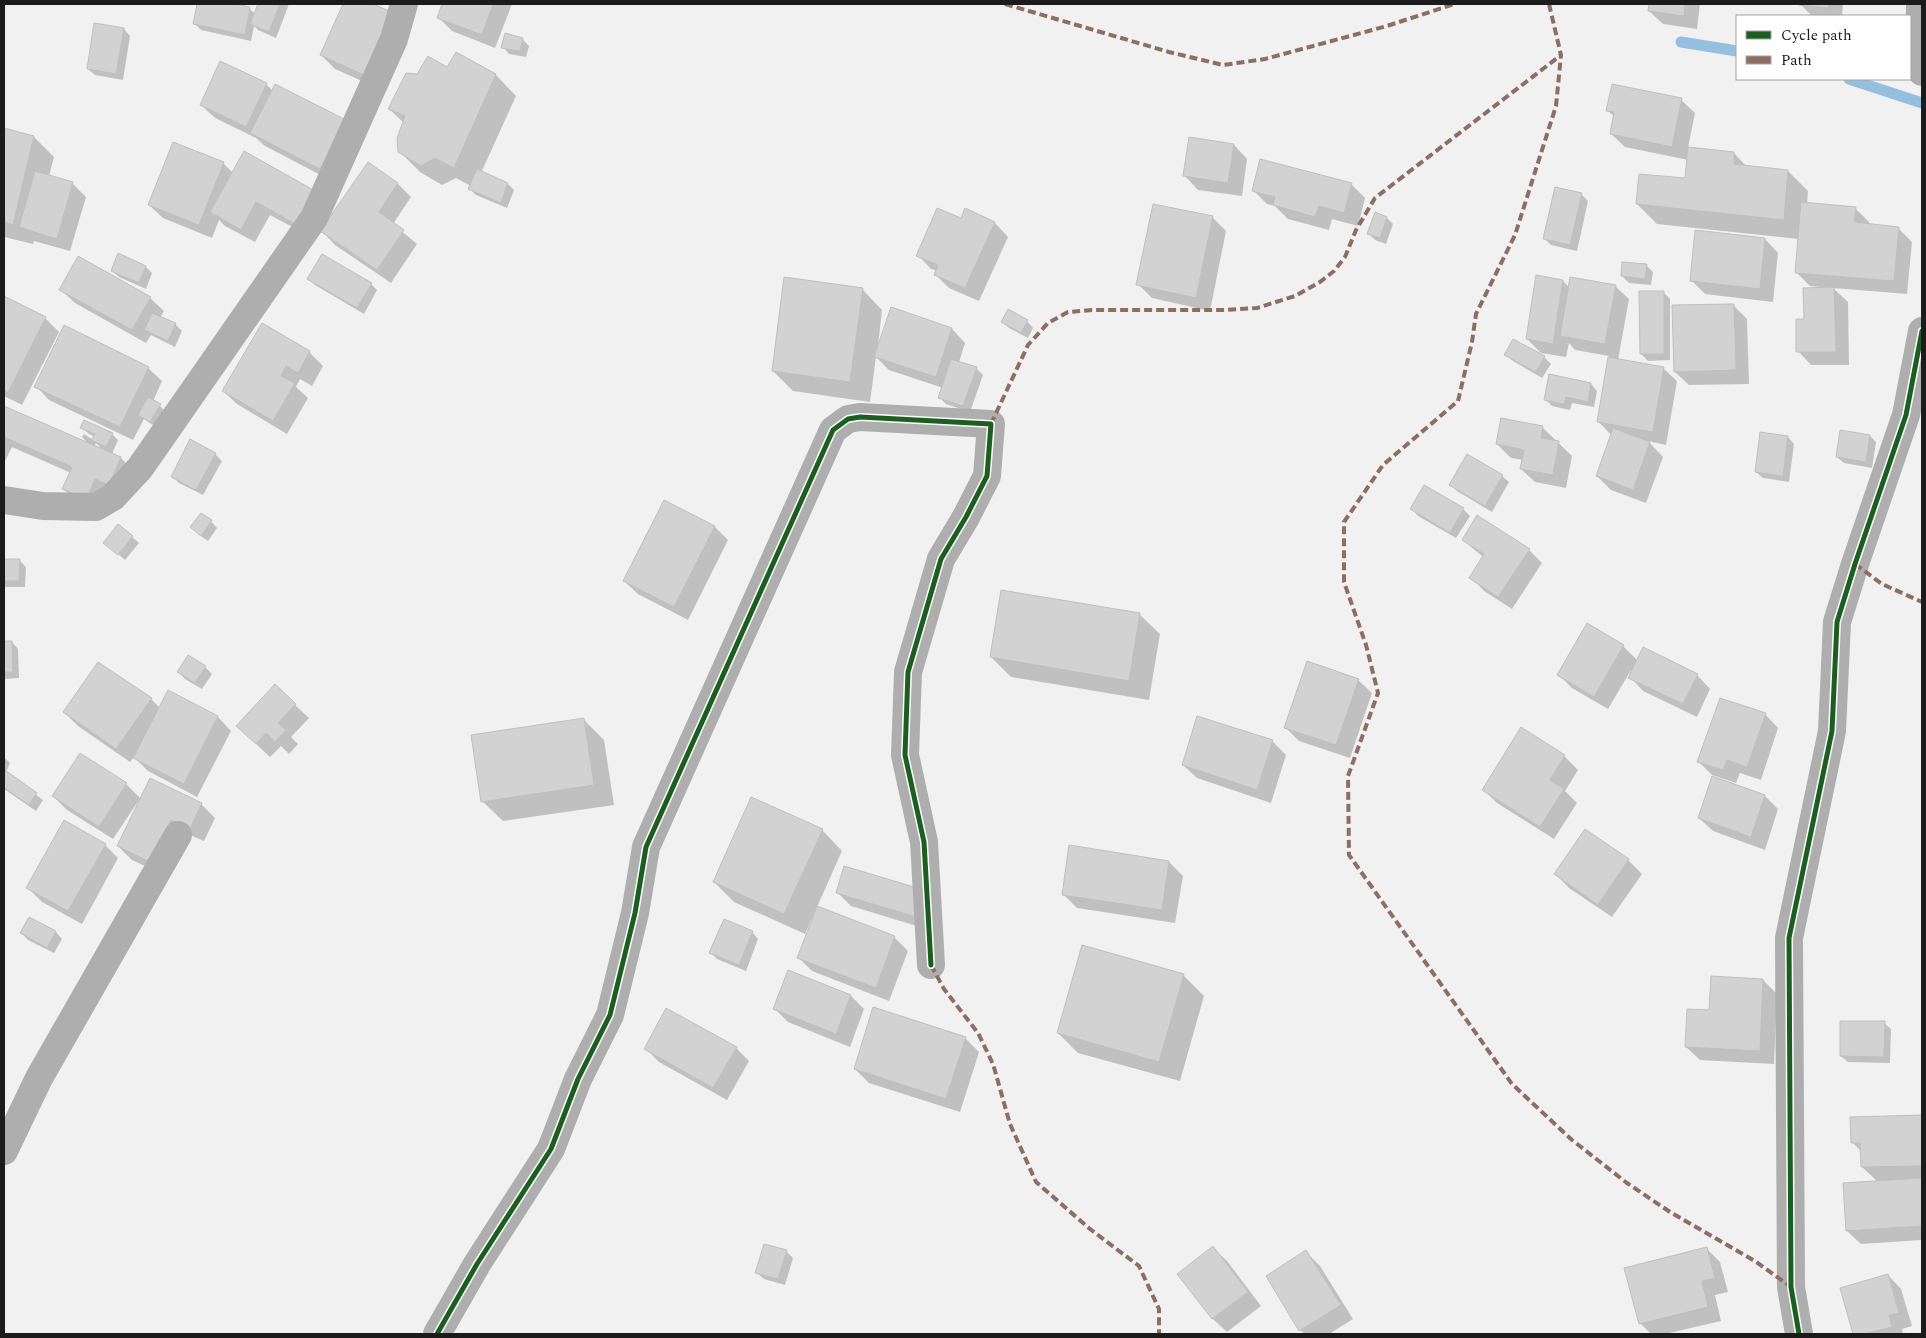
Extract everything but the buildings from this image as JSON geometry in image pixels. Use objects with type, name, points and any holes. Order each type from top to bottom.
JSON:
[{"type":"street","points":[[4,500],[43,506],[96,507],[113,496],[140,468],[314,218],[394,39],[404,4]]},
{"type":"street","points":[[1920,4],[1919,45],[1922,72]]},
{"type":"street","points":[[1799,1334],[1791,1287],[1789,938],[1832,731],[1837,622],[1906,415],[1922,331]]},
{"type":"street","points":[[437,1334],[477,1264],[551,1149],[578,1080],[610,1015],[635,913],[646,847],[833,430],[848,419],[860,417],[991,424],[987,476],[966,517],[941,559],[908,672],[905,755],[924,842],[931,965]]},
{"type":"street","points":[[4,1151],[40,1078],[178,835]]},
{"type":"waterway","points":[[1681,42],[1736,51]]},
{"type":"waterway","points":[[1852,80],[1922,103]]},
{"type":"marked path","points":[[1005,4],[1169,52],[1223,65],[1265,59],[1387,26],[1454,4]]},
{"type":"marked path","points":[[1549,4],[1561,55],[1556,106],[1515,235],[1476,314],[1472,342],[1458,401],[1383,465],[1344,522],[1344,582],[1366,645],[1378,693],[1348,776],[1349,855],[1512,1084],[1572,1140],[1627,1183],[1670,1212],[1755,1261],[1791,1287]]},
{"type":"marked path","points":[[991,424],[1028,345],[1048,323],[1068,312],[1257,308],[1295,296],[1320,282],[1334,271],[1345,257],[1356,230],[1375,198],[1561,55]]},
{"type":"marked path","points":[[1855,564],[1882,584],[1922,602]]},
{"type":"marked path","points":[[931,965],[944,989],[978,1033],[993,1064],[1010,1124],[1036,1182],[1090,1229],[1139,1266],[1159,1309],[1159,1334]]},
{"type":"cycle path","points":[[1799,1334],[1791,1287],[1789,938],[1832,731],[1837,622],[1906,415],[1922,331]]},
{"type":"cycle path","points":[[437,1334],[477,1264],[551,1149],[578,1079],[610,1015],[635,913],[646,847],[833,430],[848,419],[860,417],[991,424],[987,476],[966,517],[941,559],[908,672],[905,755],[924,842],[931,965]]}]
